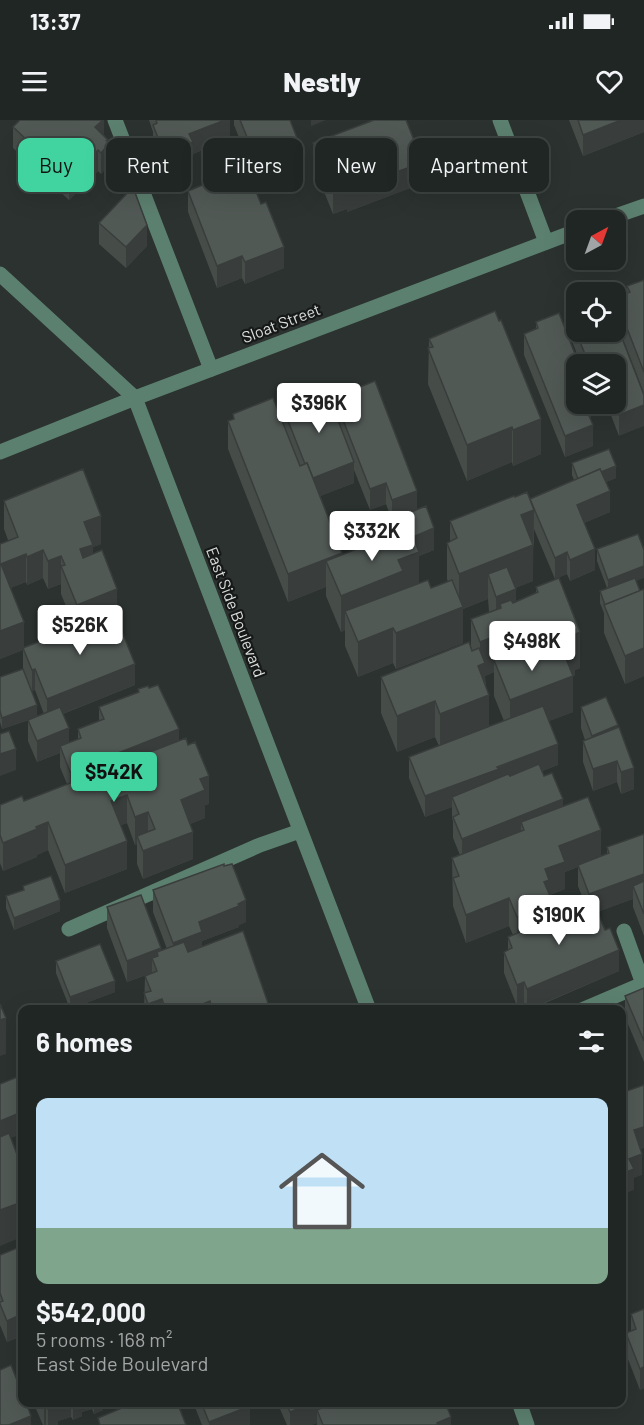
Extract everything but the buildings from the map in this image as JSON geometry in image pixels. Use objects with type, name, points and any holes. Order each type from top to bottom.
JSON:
[{"type":"street","points":[[116,120],[211,369]]},
{"type":"street","points":[[500,120],[546,242]]},
{"type":"street","points":[[626,212],[644,206]]},
{"type":"street","name":"Sloat Street","points":[[0,452],[135,398],[566,235]]},
{"type":"street","name":"East Side Boulevard","points":[[0,274],[135,398],[367,1005]]},
{"type":"street","points":[[69,930],[260,845],[300,831]]},
{"type":"street","points":[[594,1005],[643,984],[624,931]]},
{"type":"street","points":[[521,1407],[527,1425]]}]
